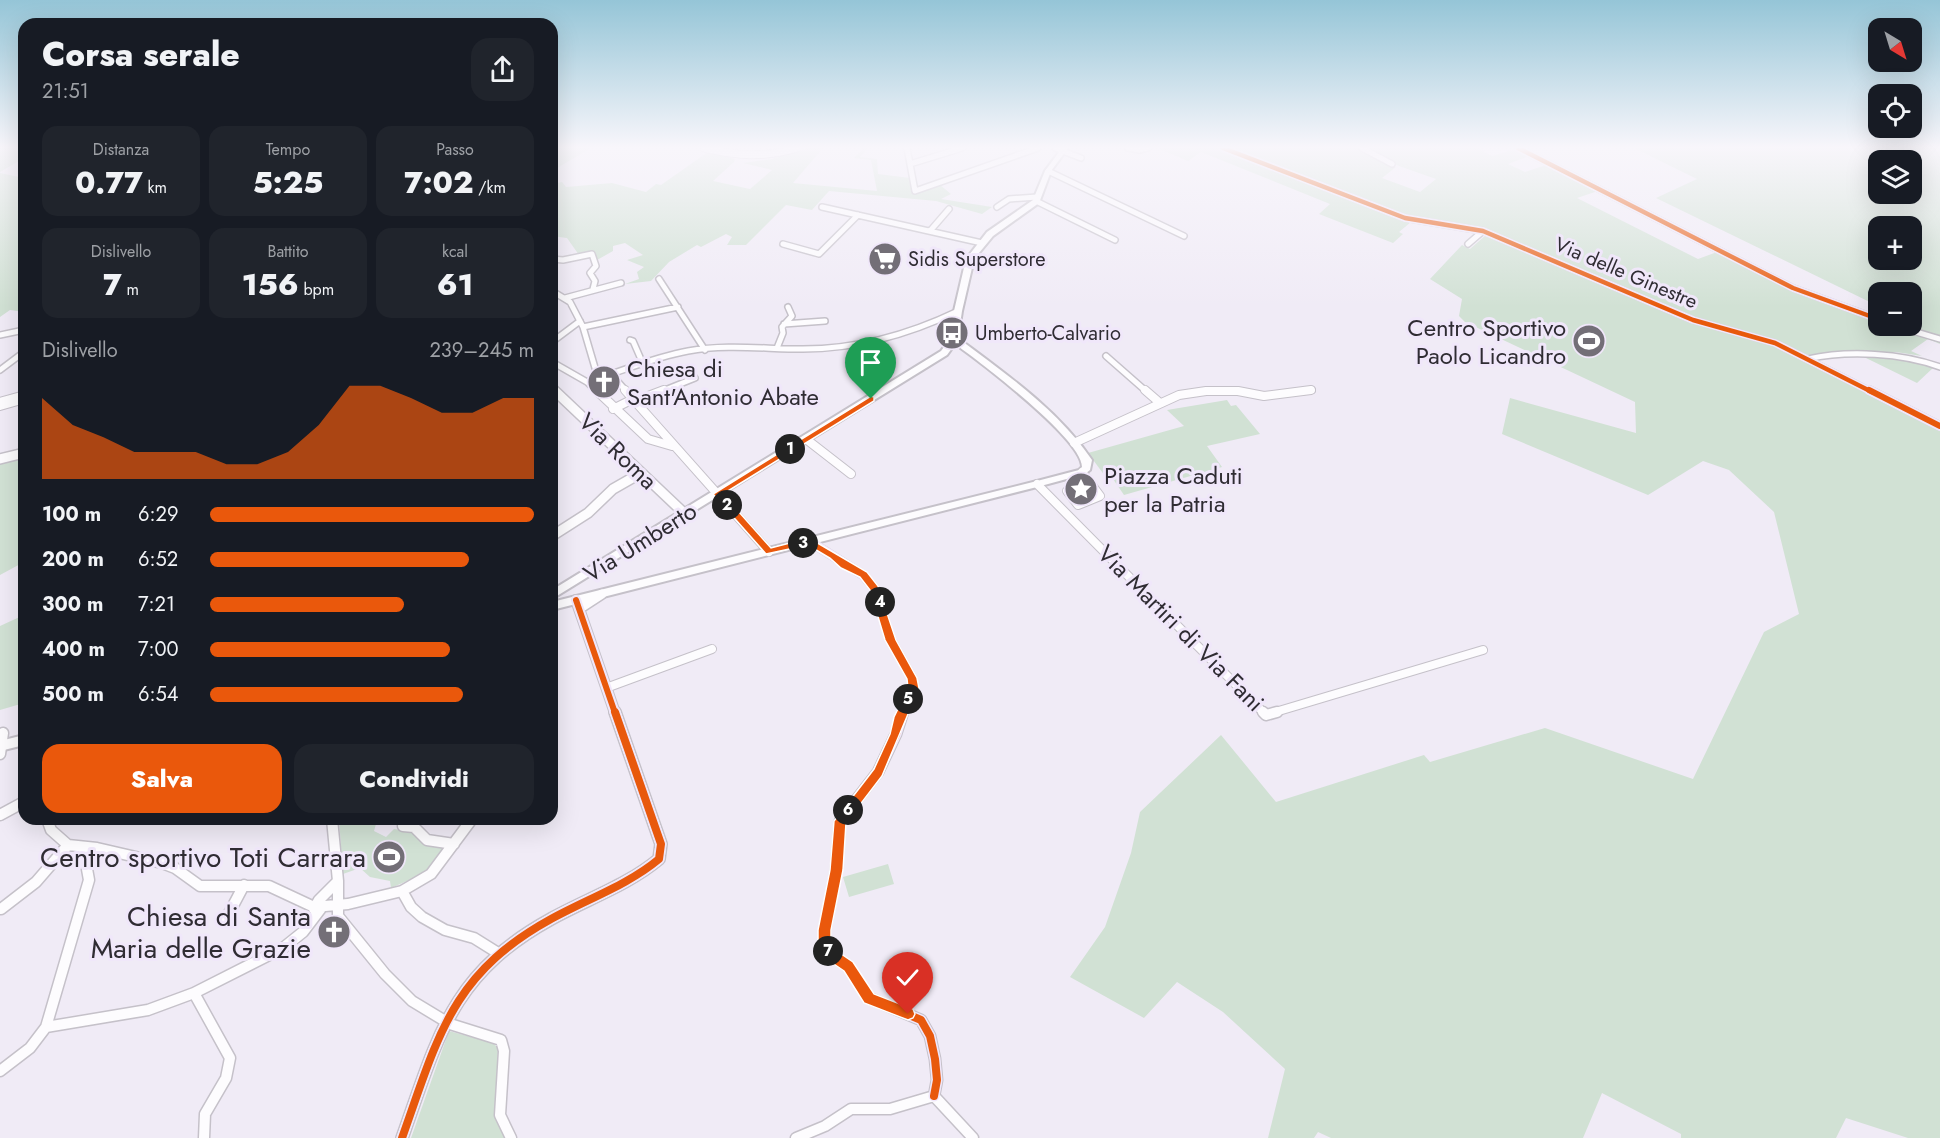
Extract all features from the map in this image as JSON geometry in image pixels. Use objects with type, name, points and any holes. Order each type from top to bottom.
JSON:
[{"type":"main road","points":[[558,601],[577,605],[606,592],[1037,484],[1084,470],[1087,460],[1042,409],[986,362],[954,339],[970,259],[996,230],[1034,201]]},
{"type":"main road","name":"Via Umberto","points":[[558,598],[685,514],[936,359],[949,348],[954,339]]},
{"type":"main road","points":[[1,744],[18,741]]},
{"type":"street","points":[[997,207],[1006,201]]},
{"type":"street","points":[[1041,201],[1115,240]]},
{"type":"street","points":[[1111,201],[1184,236]]},
{"type":"street","name":"Via delle Ginestre","points":[[1361,201],[1405,218],[1483,231],[1672,312],[1708,325],[1768,340],[1940,426]]},
{"type":"street","points":[[1622,201],[1793,288],[1868,315]]},
{"type":"street","points":[[822,207],[982,243]]},
{"type":"street","points":[[930,231],[949,209]]},
{"type":"street","points":[[783,244],[819,254],[858,215]]},
{"type":"street","points":[[1468,244],[1483,231]]},
{"type":"street","points":[[558,259],[569,260],[590,253],[596,266],[590,273],[595,281],[593,289]]},
{"type":"street","points":[[659,279],[705,350]]},
{"type":"street","points":[[564,298],[593,289],[621,284]]},
{"type":"street","points":[[558,294],[570,302],[581,324],[598,378]]},
{"type":"street","points":[[558,338],[581,324],[678,307]]},
{"type":"street","points":[[777,348],[784,324],[792,316],[788,307]]},
{"type":"street","points":[[587,382],[688,351],[748,346],[844,347],[922,328],[958,310]]},
{"type":"street","points":[[942,318],[957,321]]},
{"type":"street","points":[[784,324],[825,321]]},
{"type":"street","points":[[0,335],[18,331]]},
{"type":"street","points":[[1922,335],[1940,339]]},
{"type":"street","points":[[630,340],[633,341],[643,364]]},
{"type":"street","points":[[1808,359],[1899,355],[1923,359],[1940,367]]},
{"type":"street","points":[[0,370],[18,356]]},
{"type":"street","points":[[1106,356],[1160,403]]},
{"type":"street","points":[[558,365],[587,382],[613,409],[648,439],[674,446]]},
{"type":"street","points":[[611,374],[769,552]]},
{"type":"street","points":[[613,409],[695,378]]},
{"type":"street","points":[[1074,443],[1179,395],[1206,391],[1238,391],[1264,396],[1312,390]]},
{"type":"street","name":"Via Roma","points":[[558,394],[685,514]]},
{"type":"street","points":[[806,439],[851,474]]},
{"type":"street","points":[[0,459],[18,454]]},
{"type":"street","points":[[1084,470],[1090,483]]},
{"type":"street","points":[[558,532],[588,513],[613,489],[641,473]]},
{"type":"street","name":"Via Martiri di Via Fani","points":[[1037,484],[1266,715],[1483,650]]},
{"type":"street","points":[[809,541],[863,575],[875,589],[891,640],[912,678],[913,688],[900,717],[896,734],[878,772],[840,821],[836,870],[825,930],[825,946],[829,954],[848,966],[869,998],[921,1020],[930,1036],[935,1059],[937,1080],[934,1096]]},
{"type":"street","points":[[402,1138],[446,1023],[459,998],[482,969],[498,953],[524,935],[646,870],[659,859],[662,844],[577,605]]},
{"type":"street","points":[[606,688],[712,649]]},
{"type":"street","points":[[0,815],[18,805]]},
{"type":"street","points":[[49,825],[51,830],[68,845],[162,863],[176,868],[200,886],[269,886],[315,906],[341,909],[402,891],[431,874],[468,825]]},
{"type":"street","points":[[333,825],[341,909],[399,989],[446,1023],[501,1040],[504,1051],[500,1115],[511,1138]]},
{"type":"street","points":[[403,826],[414,827],[427,840],[454,844]]},
{"type":"street","points":[[1,909],[36,882],[68,845]]},
{"type":"street","points":[[0,1071],[30,1048],[46,1027],[89,880],[83,847]]},
{"type":"street","points":[[46,1027],[148,1010],[194,993],[295,940],[312,920],[315,906],[338,881]]},
{"type":"street","points":[[226,919],[244,885]]},
{"type":"street","points":[[402,891],[411,907],[422,917],[445,930],[474,938],[498,953]]},
{"type":"street","points":[[194,993],[230,1058],[226,1080],[208,1104],[202,1129],[204,1138]]},
{"type":"street","points":[[796,1138],[825,1126],[851,1109],[890,1109],[934,1096]]},
{"type":"street","points":[[934,1096],[972,1138]]},
{"type":"green space","points":[[0,201],[18,201],[18,311],[10,310],[0,317]]},
{"type":"green space","points":[[558,201],[820,201],[812,210],[786,205],[746,245],[727,245],[732,237],[726,234],[701,247],[697,245],[669,262],[651,281],[625,284],[639,279],[637,272],[644,267],[627,260],[643,255],[625,243],[613,246],[613,251],[597,260],[592,251],[579,255],[567,238],[558,237]]},
{"type":"green space","points":[[936,201],[954,201],[992,207],[982,214]]},
{"type":"green space","points":[[1323,201],[1357,201],[1411,222],[1399,232],[1403,234],[1393,243],[1319,214],[1330,204]]},
{"type":"green space","points":[[1364,201],[1583,201],[1698,259],[1717,252],[1797,292],[1868,317],[1868,336],[1922,335],[1940,341],[1940,344],[1928,339],[1911,351],[1922,356],[1896,352],[1803,355],[1771,339],[1709,324],[1469,225],[1413,220]]},
{"type":"green space","points":[[1662,201],[1868,201],[1868,204],[1922,204],[1922,201],[1940,201],[1940,337],[1922,333],[1922,282],[1868,282],[1868,301]]},
{"type":"green space","points":[[1486,235],[1693,323],[1777,346],[1940,429],[1940,1138],[1908,1138],[1846,1118],[1836,1138],[1681,1138],[1681,1134],[1602,1093],[1583,1138],[1331,1138],[1318,1132],[1314,1138],[1268,1138],[1285,1069],[1223,1012],[1177,982],[1144,1018],[1070,977],[1105,927],[1131,853],[1140,812],[1221,735],[1276,802],[1424,755],[1430,762],[1545,728],[1693,779],[1764,632],[1799,614],[1774,512],[1729,470],[1703,461],[1648,495],[1502,434],[1510,398],[1636,433],[1635,402],[1465,322],[1459,316],[1462,299],[1430,279],[1462,245],[1470,249]]},
{"type":"green space","points":[[1866,358],[1899,358],[1934,367],[1917,383]]},
{"type":"green space","points":[[1227,400],[1231,406],[1236,405],[1260,434],[1207,446],[1222,467],[1124,495],[1111,476],[1105,476],[1088,453],[1184,426],[1167,410]]},
{"type":"green space","points":[[18,459],[18,565],[0,575],[0,463]]},
{"type":"green space","points":[[18,618],[18,705],[0,710],[0,626]]},
{"type":"green space","name":"Centro sportivo Toti Carrara","points":[[339,825],[376,825],[374,831],[386,837],[394,829],[411,832],[428,845],[445,846],[425,873],[391,888],[390,881],[370,877],[360,868],[343,874]]},
{"type":"green space","points":[[888,864],[894,884],[849,897],[843,877]]},
{"type":"green space","points":[[449,1031],[493,1043],[498,1048],[495,1114],[506,1138],[411,1138]]},
{"type":"cycle path","points":[[1361,201],[1405,218],[1483,231],[1693,320],[1775,343],[1940,426]]},
{"type":"cycle path","points":[[1622,201],[1793,288],[1868,315]]},
{"type":"cycle path","points":[[809,541],[863,575],[875,589],[891,640],[912,678],[913,689],[900,717],[896,734],[878,772],[840,821],[836,870],[825,930],[825,946],[829,954],[848,966],[869,998],[921,1020],[930,1036],[935,1059],[937,1080],[934,1096]]},
{"type":"cycle path","points":[[402,1138],[441,1031],[459,998],[477,975],[520,938],[569,909],[646,870],[659,859],[661,844],[576,600]]},
{"type":"place","name":"Sidis Superstore","points":[[885,259]]},
{"type":"place","name":"Umberto-Calvario","points":[[952,333]]},
{"type":"place","name":"Centro Sportivo Paolo Licandro","points":[[1589,341]]},
{"type":"place","name":"Chiesa di Sant'Antonio Abate","points":[[604,382]]},
{"type":"place","name":"Piazza Caduti per la Patria","points":[[1081,489]]},
{"type":"place","name":"Centro sportivo Toti Carrara","points":[[389,857]]},
{"type":"place","name":"Chiesa di Santa Maria delle Grazie","points":[[334,932]]},
{"type":"route","points":[[871,399],[717,494],[769,552],[809,541],[863,575],[875,589],[891,640],[912,678],[913,688],[900,717],[896,734],[878,772],[840,821],[836,870],[825,930],[825,946],[829,954],[848,966],[869,998],[908,1014]]}]
